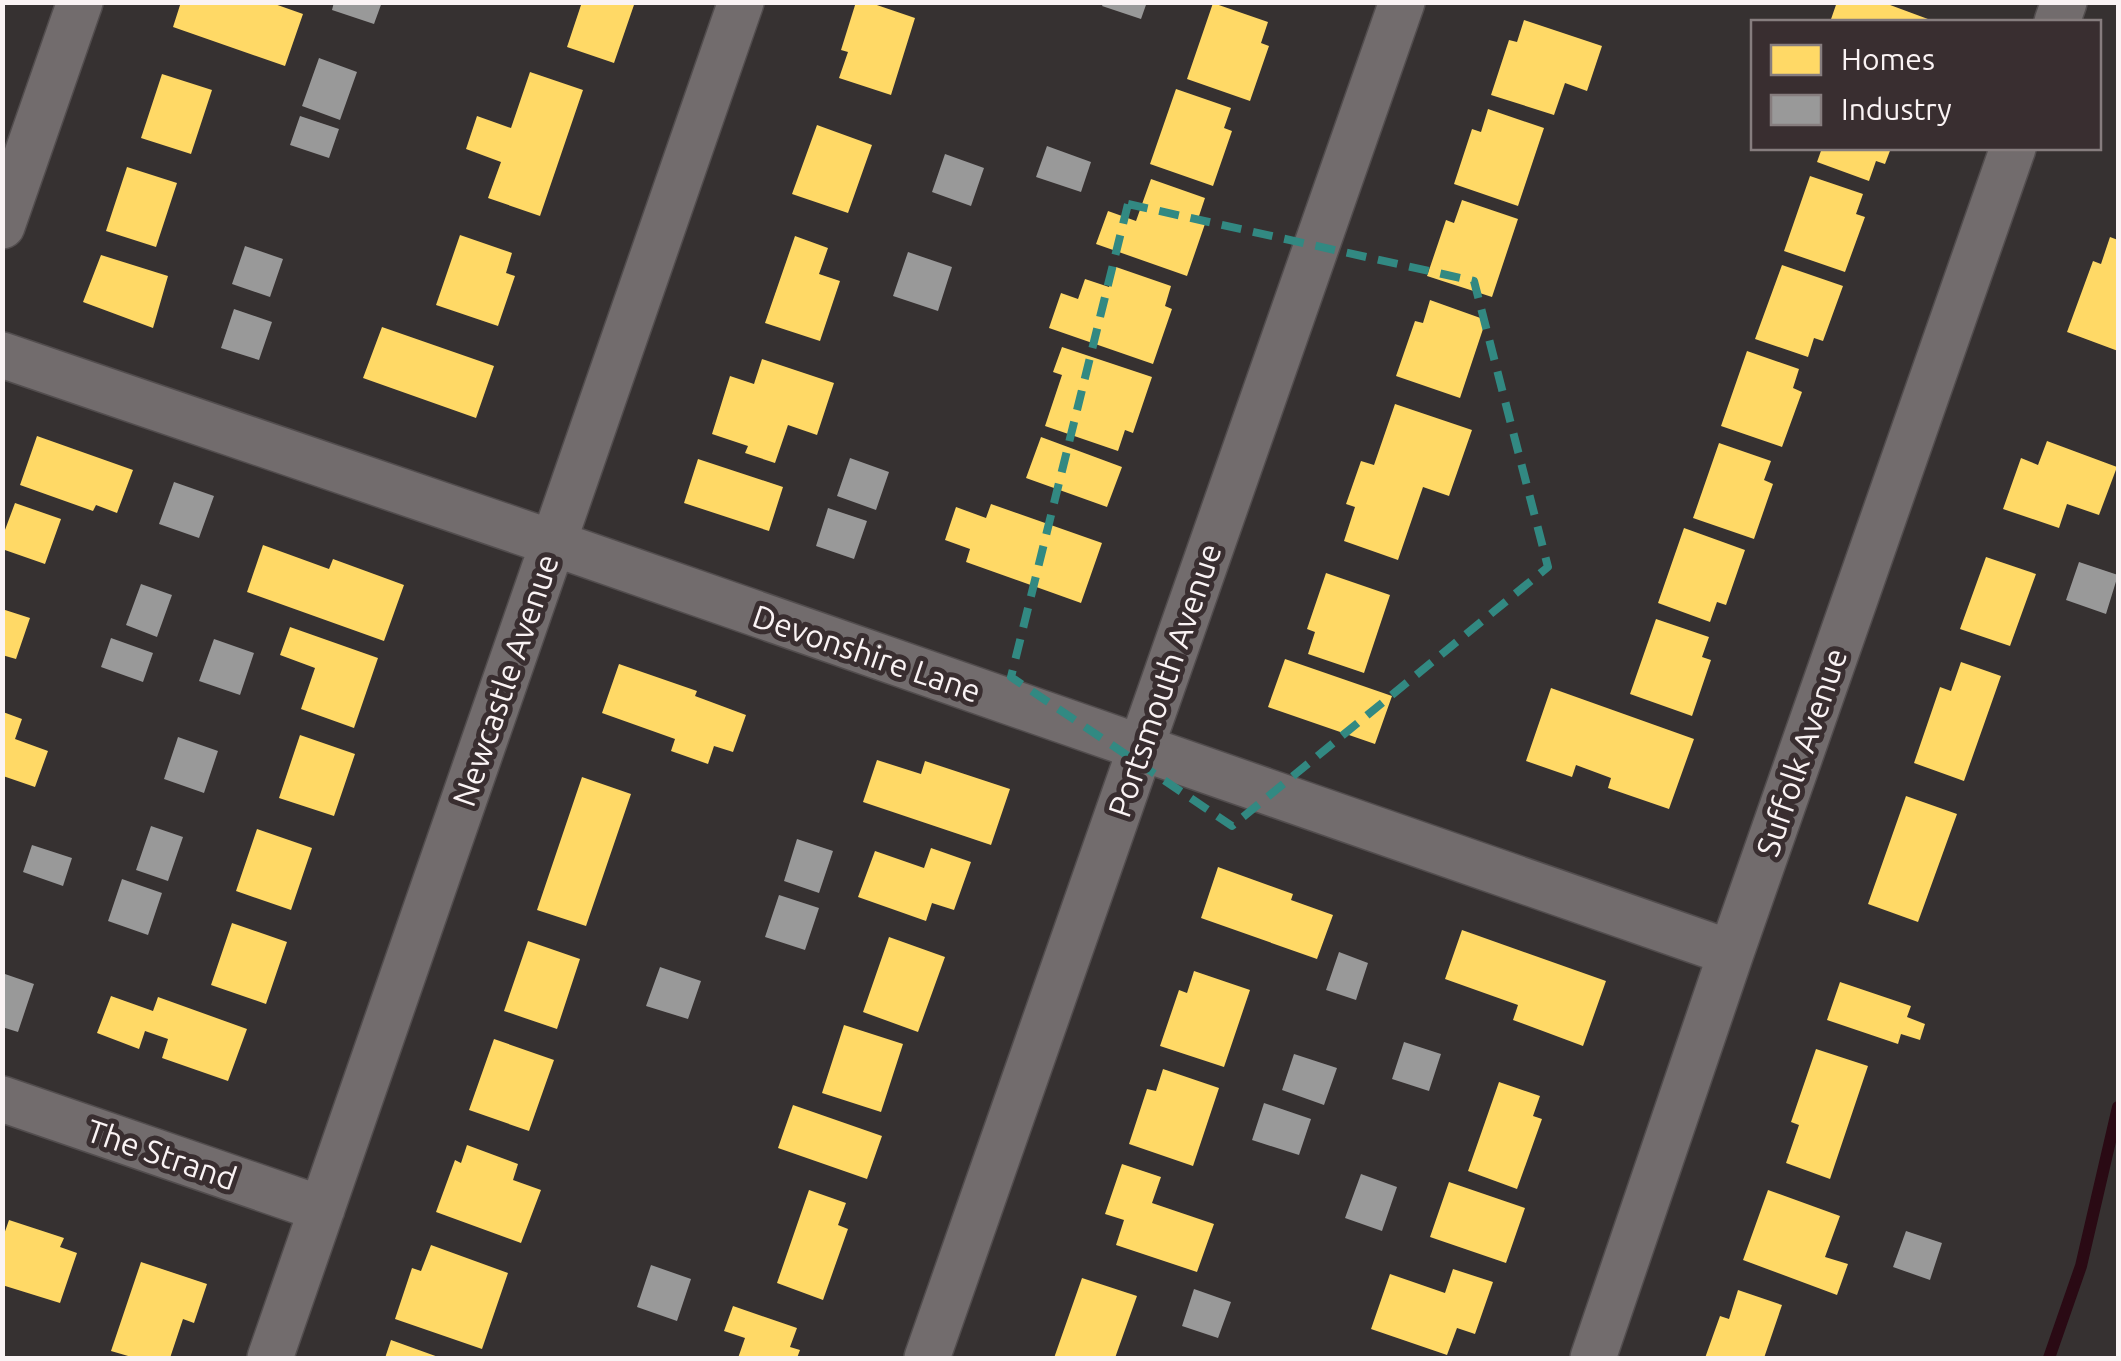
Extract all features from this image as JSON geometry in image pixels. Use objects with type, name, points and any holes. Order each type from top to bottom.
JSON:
[{"type":"street","points":[[2,226],[80,2]]},
{"type":"street","name":"Newcastle Avenue","points":[[270,1358],[741,2]]},
{"type":"street","name":"Portsmouth Avenue","points":[[927,1358],[1402,2]]},
{"type":"street","name":"Suffolk Avenue","points":[[1594,1358],[1731,953],[2013,150]]},
{"type":"street","name":"Devonshire Lane","points":[[2,356],[553,542],[1140,750],[1731,953]]},
{"type":"street","name":"The Strand","points":[[2,1100],[322,1209]]},
{"type":"highlighted area","points":[[1128,204],[1474,281],[1548,567],[1232,826],[1011,677]]},
{"type":"building: Homes","points":[[181,2],[269,2],[303,14],[285,66],[173,27]]},
{"type":"building: Homes","points":[[582,2],[635,2],[614,63],[567,47]]},
{"type":"building: Homes","points":[[856,2],[868,2],[915,18],[891,95],[839,78],[848,52],[841,50]]},
{"type":"building: Homes","points":[[1837,2],[1882,2],[1931,20],[1831,20]]},
{"type":"building: Homes","points":[[1213,3],[1268,22],[1261,43],[1269,46],[1250,101],[1187,79]]},
{"type":"building: Homes","points":[[1524,20],[1602,46],[1587,91],[1565,83],[1554,115],[1491,95],[1509,40],[1517,42]]},
{"type":"building: Homes","points":[[530,72],[583,90],[540,216],[488,198],[501,162],[466,149],[477,116],[511,128]]},
{"type":"building: Homes","points":[[162,74],[212,90],[191,154],[141,138]]},
{"type":"building: Homes","points":[[1176,89],[1231,108],[1224,128],[1232,131],[1213,186],[1150,164]]},
{"type":"building: Homes","points":[[1488,109],[1544,128],[1518,206],[1454,184],[1472,129],[1481,132]]},
{"type":"building: Homes","points":[[817,125],[872,145],[848,213],[792,194]]},
{"type":"building: Homes","points":[[1821,150],[1890,150],[1885,164],[1876,161],[1869,181],[1817,162]]},
{"type":"building: Homes","points":[[127,167],[177,183],[156,247],[106,231]]},
{"type":"building: Homes","points":[[1810,176],[1863,194],[1856,214],[1865,217],[1845,272],[1784,251]]},
{"type":"building: Homes","points":[[1151,179],[1205,198],[1198,219],[1206,221],[1187,276],[1096,244],[1108,211],[1136,221]]},
{"type":"building: Homes","points":[[1462,200],[1518,219],[1492,297],[1427,276],[1446,220],[1454,223]]},
{"type":"building: Homes","points":[[460,235],[512,253],[506,273],[515,276],[498,326],[436,305]]},
{"type":"building: Homes","points":[[795,236],[828,248],[819,274],[840,281],[820,341],[765,323]]},
{"type":"building: Homes","points":[[2110,237],[2118,240],[2118,351],[2067,332],[2093,261],[2101,264]]},
{"type":"building: Homes","points":[[101,255],[168,276],[153,328],[83,302]]},
{"type":"building: Homes","points":[[1782,265],[1843,286],[1823,341],[1814,338],[1808,357],[1755,339]]},
{"type":"building: Homes","points":[[1116,267],[1171,286],[1165,306],[1172,309],[1153,364],[1049,328],[1061,293],[1078,299],[1085,279],[1109,287]]},
{"type":"building: Homes","points":[[1430,300],[1486,320],[1460,398],[1396,376],[1415,321],[1423,323]]},
{"type":"building: Homes","points":[[382,327],[494,366],[476,418],[363,378]]},
{"type":"building: Homes","points":[[1062,347],[1152,377],[1133,433],[1125,430],[1118,451],[1045,426],[1062,375],[1053,372]]},
{"type":"building: Homes","points":[[1747,351],[1799,369],[1793,388],[1802,392],[1782,447],[1721,426]]},
{"type":"building: Homes","points":[[762,359],[834,383],[817,435],[788,425],[775,463],[745,453],[748,446],[712,434],[730,376],[754,384]]},
{"type":"building: Homes","points":[[1395,404],[1472,430],[1449,496],[1423,487],[1398,560],[1344,541],[1355,507],[1346,504],[1361,461],[1374,465]]},
{"type":"building: Homes","points":[[37,436],[133,470],[117,513],[96,505],[93,511],[20,485]]},
{"type":"building: Homes","points":[[1041,437],[1122,467],[1107,507],[1026,478]]},
{"type":"building: Homes","points":[[2047,441],[2117,467],[2099,515],[2067,504],[2059,528],[2003,509],[2021,458],[2038,465]]},
{"type":"building: Homes","points":[[1719,443],[1771,461],[1764,480],[1773,484],[1754,539],[1693,518]]},
{"type":"building: Homes","points":[[698,459],[783,487],[769,531],[684,503]]},
{"type":"building: Homes","points":[[15,503],[61,519],[45,564],[2,549]]},
{"type":"building: Homes","points":[[991,504],[1102,543],[1081,603],[966,562],[970,549],[945,540],[956,507],[986,518]]},
{"type":"building: Homes","points":[[1684,528],[1745,550],[1726,605],[1717,602],[1710,622],[1658,603]]},
{"type":"building: Homes","points":[[263,545],[329,569],[333,559],[404,585],[384,641],[247,592]]},
{"type":"building: Homes","points":[[1986,557],[2036,574],[2010,646],[1960,629]]},
{"type":"building: Homes","points":[[1326,573],[1390,595],[1364,673],[1308,654],[1315,632],[1307,629]]},
{"type":"building: Homes","points":[[2,609],[30,618],[16,659],[2,655]]},
{"type":"building: Homes","points":[[1656,619],[1709,637],[1702,657],[1711,660],[1692,716],[1630,694]]},
{"type":"building: Homes","points":[[290,627],[378,658],[354,728],[301,709],[315,668],[280,655]]},
{"type":"building: Homes","points":[[1285,659],[1392,696],[1375,744],[1268,707]]},
{"type":"building: Homes","points":[[1961,662],[2001,676],[1964,781],[1914,763],[1940,687],[1951,691]]},
{"type":"building: Homes","points":[[619,664],[697,691],[695,696],[746,715],[733,752],[714,746],[708,764],[671,751],[675,739],[602,713]]},
{"type":"building: Homes","points":[[1551,688],[1694,739],[1669,809],[1608,788],[1611,778],[1576,765],[1572,777],[1526,761]]},
{"type":"building: Homes","points":[[3,712],[22,719],[15,739],[48,751],[35,787],[3,776]]},
{"type":"building: Homes","points":[[300,735],[355,754],[334,816],[279,798]]},
{"type":"building: Homes","points":[[877,760],[921,774],[925,761],[1010,789],[991,845],[863,802]]},
{"type":"building: Homes","points":[[582,777],[631,794],[586,926],[537,910]]},
{"type":"building: Homes","points":[[1906,796],[1957,814],[1918,922],[1868,904]]},
{"type":"building: Homes","points":[[257,829],[312,848],[291,910],[236,891]]},
{"type":"building: Homes","points":[[931,848],[971,862],[954,910],[932,903],[926,921],[858,897],[875,851],[924,868]]},
{"type":"building: Homes","points":[[1218,867],[1293,894],[1291,900],[1333,915],[1317,959],[1201,918]]},
{"type":"building: Homes","points":[[232,923],[287,942],[266,1004],[211,985]]},
{"type":"building: Homes","points":[[1462,930],[1606,981],[1583,1046],[1513,1020],[1518,1005],[1445,979]]},
{"type":"building: Homes","points":[[889,937],[945,957],[918,1032],[863,1012]]},
{"type":"building: Homes","points":[[528,941],[580,959],[557,1029],[504,1011]]},
{"type":"building: Homes","points":[[1194,971],[1250,990],[1224,1067],[1160,1046],[1179,990],[1187,993]]},
{"type":"building: Homes","points":[[1840,982],[1911,1006],[1907,1017],[1925,1024],[1920,1040],[1901,1034],[1898,1044],[1827,1020]]},
{"type":"building: Homes","points":[[111,996],[153,1011],[158,997],[247,1029],[228,1081],[162,1058],[168,1039],[145,1031],[139,1049],[97,1033]]},
{"type":"building: Homes","points":[[844,1025],[903,1044],[881,1112],[822,1093]]},
{"type":"building: Homes","points":[[494,1039],[554,1060],[529,1131],[469,1110]]},
{"type":"building: Homes","points":[[1816,1049],[1868,1066],[1830,1179],[1786,1163],[1799,1125],[1791,1122]]},
{"type":"building: Homes","points":[[1163,1069],[1219,1088],[1193,1166],[1129,1144],[1147,1089],[1156,1091]]},
{"type":"building: Homes","points":[[1499,1082],[1540,1096],[1533,1116],[1542,1119],[1517,1189],[1468,1171]]},
{"type":"building: Homes","points":[[793,1105],[882,1136],[867,1179],[778,1148]]},
{"type":"building: Homes","points":[[467,1145],[518,1164],[513,1180],[541,1190],[521,1243],[436,1212],[455,1160],[461,1163]]},
{"type":"building: Homes","points":[[1122,1164],[1161,1177],[1152,1203],[1214,1224],[1197,1272],[1116,1245],[1124,1220],[1105,1214]]},
{"type":"building: Homes","points":[[1449,1182],[1525,1208],[1506,1263],[1430,1237]]},
{"type":"building: Homes","points":[[809,1190],[846,1203],[838,1225],[848,1229],[823,1300],[777,1283]]},
{"type":"building: Homes","points":[[1768,1190],[1840,1216],[1825,1257],[1848,1264],[1837,1295],[1743,1260]]},
{"type":"building: Homes","points":[[9,1220],[64,1238],[60,1247],[77,1253],[60,1303],[2,1285],[2,1240]]},
{"type":"building: Homes","points":[[431,1245],[508,1273],[482,1349],[395,1319],[412,1268],[421,1271]]},
{"type":"building: Homes","points":[[141,1262],[207,1284],[194,1323],[183,1319],[170,1358],[135,1358],[111,1351]]},
{"type":"building: Homes","points":[[1453,1269],[1493,1282],[1475,1334],[1457,1328],[1447,1355],[1371,1329],[1390,1274],[1445,1293]]},
{"type":"building: Homes","points":[[1082,1278],[1137,1296],[1115,1358],[1054,1358]]},
{"type":"building: Homes","points":[[1738,1290],[1782,1305],[1764,1358],[1705,1358],[1720,1316],[1729,1319]]},
{"type":"building: Homes","points":[[733,1306],[797,1328],[790,1347],[800,1350],[797,1358],[738,1358],[745,1338],[724,1331]]},
{"type":"building: Homes","points":[[391,1340],[441,1358],[385,1358]]},
{"type":"building: Industry","points":[[334,2],[382,2],[374,24],[332,10]]},
{"type":"building: Industry","points":[[1104,2],[1147,2],[1141,19],[1102,6]]},
{"type":"building: Industry","points":[[319,58],[357,72],[340,120],[302,106]]},
{"type":"building: Industry","points":[[300,116],[339,129],[329,158],[290,145]]},
{"type":"building: Industry","points":[[1047,146],[1091,162],[1081,192],[1036,177]]},
{"type":"building: Industry","points":[[945,154],[984,168],[971,206],[932,192]]},
{"type":"building: Industry","points":[[245,246],[283,259],[270,297],[232,284]]},
{"type":"building: Industry","points":[[908,252],[952,267],[938,311],[893,296]]},
{"type":"building: Industry","points":[[234,309],[272,322],[259,360],[221,348]]},
{"type":"building: Industry","points":[[850,458],[889,472],[876,510],[837,496]]},
{"type":"building: Industry","points":[[174,482],[214,496],[199,538],[159,524]]},
{"type":"building: Industry","points":[[828,508],[867,521],[854,559],[816,546]]},
{"type":"building: Industry","points":[[2079,562],[2118,575],[2106,614],[2066,600]]},
{"type":"building: Industry","points":[[141,584],[172,595],[157,637],[126,625]]},
{"type":"building: Industry","points":[[111,638],[153,653],[143,682],[101,667]]},
{"type":"building: Industry","points":[[214,639],[254,653],[240,695],[199,681]]},
{"type":"building: Industry","points":[[178,737],[218,751],[204,793],[164,779]]},
{"type":"building: Industry","points":[[151,826],[183,837],[168,881],[136,870]]},
{"type":"building: Industry","points":[[797,839],[833,851],[819,893],[784,881]]},
{"type":"building: Industry","points":[[32,845],[72,858],[63,886],[23,872]]},
{"type":"building: Industry","points":[[122,879],[162,893],[148,935],[108,921]]},
{"type":"building: Industry","points":[[779,895],[819,908],[805,950],[765,937]]},
{"type":"building: Industry","points":[[1339,952],[1368,963],[1356,1000],[1326,990]]},
{"type":"building: Industry","points":[[660,967],[701,981],[688,1019],[646,1006]]},
{"type":"building: Industry","points":[[2,973],[34,984],[18,1032],[2,1027]]},
{"type":"building: Industry","points":[[1404,1042],[1441,1054],[1429,1091],[1392,1079]]},
{"type":"building: Industry","points":[[1294,1054],[1337,1068],[1324,1105],[1282,1090]]},
{"type":"building: Industry","points":[[1264,1103],[1311,1119],[1299,1155],[1252,1140]]},
{"type":"building: Industry","points":[[1361,1174],[1397,1187],[1382,1231],[1345,1218]]},
{"type":"building: Industry","points":[[1906,1231],[1942,1243],[1930,1280],[1893,1267]]},
{"type":"building: Industry","points":[[651,1265],[691,1279],[677,1321],[637,1307]]},
{"type":"building: Industry","points":[[1194,1289],[1231,1302],[1218,1338],[1182,1326]]},
{"type":"waterway","points":[[2049,1358],[2081,1266],[2118,1107]]}]
